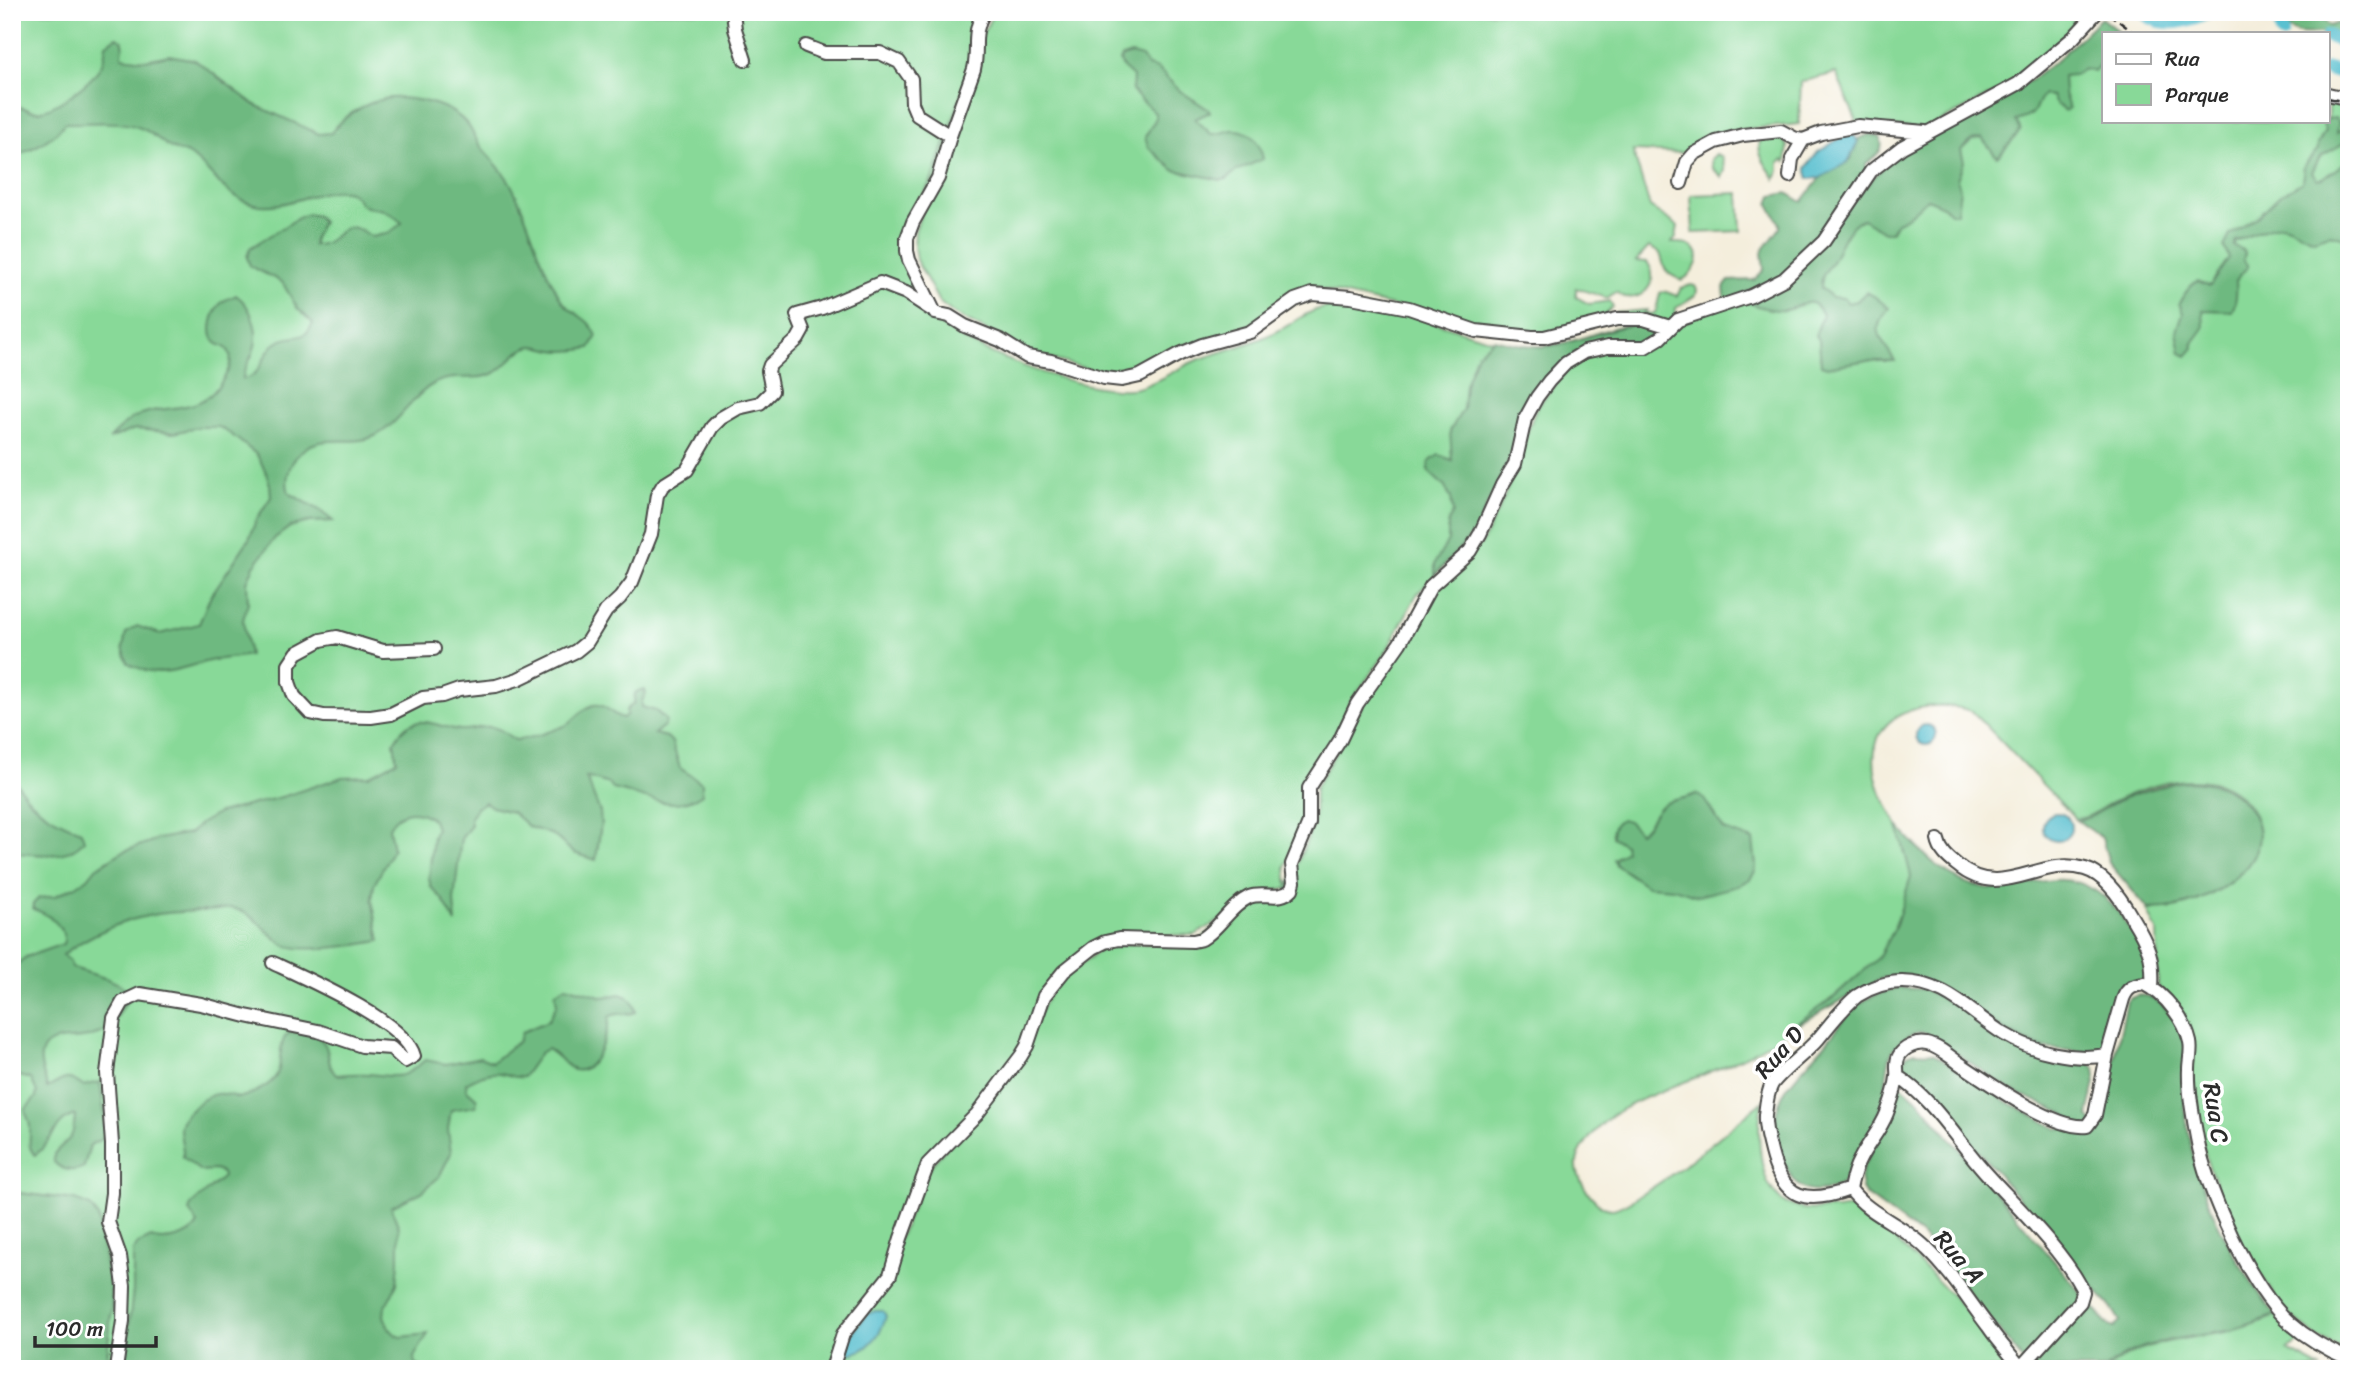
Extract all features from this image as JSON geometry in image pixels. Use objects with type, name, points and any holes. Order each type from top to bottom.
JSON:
[{"type":"street","points":[[733,12],[735,29],[745,60]]},
{"type":"street","points":[[935,313],[909,260],[906,243],[913,222],[938,178],[974,69],[975,36],[984,12]]},
{"type":"street","points":[[832,1369],[844,1334],[890,1275],[922,1175],[928,1164],[977,1114],[1021,1056],[1044,996],[1056,979],[1084,955],[1105,942],[1119,939],[1202,939],[1245,899],[1254,895],[1280,896],[1292,889],[1292,864],[1309,823],[1309,788],[1312,781],[1340,740],[1357,704],[1399,643],[1431,586],[1470,551],[1515,464],[1522,426],[1537,397],[1566,363],[1575,356],[1608,347],[1645,347],[1689,315],[1751,296],[1784,279],[1825,241],[1871,171],[1902,147],[2018,84],[2056,55],[2089,15]]},
{"type":"street","points":[[806,46],[824,53],[880,53],[899,62],[911,79],[912,103],[917,115],[950,136]]},
{"type":"street","points":[[2330,94],[2349,99]]},
{"type":"street","points":[[1681,183],[1687,162],[1702,148],[1755,133],[1785,132],[1803,140],[1821,133],[1858,126],[1919,133],[1933,130]]},
{"type":"street","points":[[1790,176],[1792,159],[1803,140]]},
{"type":"street","points":[[434,649],[383,652],[337,637],[321,640],[297,653],[289,664],[289,682],[302,706],[318,716],[382,716],[423,698],[442,696],[458,690],[496,686],[518,679],[576,650],[592,636],[606,611],[632,582],[651,534],[657,495],[663,485],[687,470],[712,427],[721,418],[738,408],[760,403],[772,391],[769,367],[798,339],[803,330],[797,315],[822,308],[880,283],[906,293],[935,313],[949,316],[965,326],[993,337],[1027,357],[1051,361],[1104,378],[1122,380],[1140,376],[1202,345],[1250,332],[1295,300],[1312,294],[1351,297],[1409,308],[1476,331],[1532,337],[1544,337],[1617,319],[1644,319],[1670,327]]},
{"type":"street","points":[[1850,1189],[1860,1158],[1878,1134],[1886,1115],[1897,1076],[1896,1066],[1904,1050],[1918,1044],[1936,1047],[2015,1099],[2063,1122],[2087,1126],[2095,1115],[2107,1055],[2126,990],[2138,984],[2152,988],[2154,966],[2142,933],[2118,895],[2088,870],[2060,868],[2007,880],[1984,879],[1963,870],[1951,860],[1941,850],[1938,840]]},
{"type":"street","points":[[116,1369],[123,1321],[124,1286],[123,1266],[108,1222],[112,1193],[112,1144],[107,1073],[114,1018],[123,1002],[140,994],[201,1004],[318,1031],[362,1045],[391,1048],[405,1061],[414,1056],[408,1043],[393,1027],[303,976],[273,963]]},
{"type":"street","name":"Rua D","points":[[1850,1189],[1832,1196],[1809,1198],[1800,1196],[1786,1186],[1774,1166],[1766,1132],[1766,1109],[1772,1084],[1810,1048],[1847,1005],[1871,988],[1896,982],[1923,983],[1951,995],[2004,1034],[2039,1050],[2074,1057],[2107,1055]]},
{"type":"street","name":"Rua C","points":[[2152,988],[2169,1004],[2187,1032],[2190,1044],[2190,1092],[2197,1139],[2212,1190],[2232,1237],[2266,1294],[2288,1321],[2321,1345],[2349,1359]]},
{"type":"street","points":[[1897,1076],[1918,1091],[2042,1235],[2081,1286],[2083,1292],[2080,1302],[2022,1368]]},
{"type":"street","name":"Rua A","points":[[1850,1189],[1867,1209],[1905,1231],[1926,1248],[1953,1277],[1989,1328],[2022,1368]]},
{"type":"green space","points":[[12,12],[980,12],[970,68],[937,169],[902,236],[930,313],[951,331],[973,344],[1031,369],[1063,379],[1117,389],[1144,386],[1195,361],[1264,337],[1308,313],[1323,308],[1339,306],[1397,311],[1484,337],[1533,346],[1568,342],[1625,325],[1575,353],[1518,425],[1507,465],[1465,545],[1417,594],[1384,656],[1350,702],[1334,736],[1309,774],[1304,788],[1301,826],[1286,867],[1288,888],[1269,891],[1195,935],[1121,935],[1055,974],[1017,1052],[971,1115],[921,1166],[913,1182],[886,1270],[828,1369],[106,1369],[112,1300],[98,1217],[75,1200],[12,1192]]},
{"type":"green space","points":[[994,12],[2070,12],[2075,27],[2073,32],[2014,83],[1925,129],[1858,124],[1836,73],[1801,82],[1799,124],[1724,133],[1697,144],[1685,153],[1633,151],[1650,207],[1678,226],[1672,243],[1689,245],[1698,258],[1691,273],[1682,280],[1668,272],[1660,253],[1649,247],[1636,261],[1647,262],[1652,278],[1650,286],[1639,296],[1631,298],[1616,292],[1607,298],[1576,288],[1576,297],[1589,304],[1610,301],[1613,307],[1606,313],[1605,318],[1545,333],[1491,329],[1321,289],[1244,329],[1151,367],[1119,377],[1031,354],[954,314],[939,302],[916,260],[915,231],[982,35]]},
{"type":"green space","points":[[2296,12],[2319,12],[2329,26],[2349,15],[2349,42],[2330,32],[2292,31],[2284,23],[2285,19]]},
{"type":"green space","points":[[2101,18],[2119,32],[2102,32],[2102,122],[2330,122],[2330,103],[2349,108],[2349,1353],[2316,1337],[2291,1316],[2275,1297],[2234,1233],[2205,1156],[2195,1106],[2158,985],[2157,931],[2147,910],[2175,908],[2195,902],[2228,884],[2242,872],[2252,858],[2258,842],[2258,826],[2250,808],[2229,788],[2212,782],[2186,780],[2133,793],[2089,816],[2076,819],[1972,711],[1936,706],[1918,708],[1890,721],[1883,729],[1875,749],[1877,782],[1898,826],[1911,875],[1904,905],[1877,959],[1822,1007],[1762,1047],[1717,1069],[1646,1097],[1613,1115],[1587,1141],[1579,1156],[1577,1168],[1588,1193],[1601,1206],[1616,1208],[1670,1175],[1763,1101],[1760,1149],[1765,1174],[1775,1194],[1787,1204],[1803,1209],[1849,1208],[1867,1216],[1940,1283],[2015,1369],[835,1369],[842,1344],[874,1299],[928,1169],[1001,1084],[1055,984],[1108,944],[1194,944],[1254,899],[1284,898],[1314,822],[1315,788],[1429,599],[1442,581],[1482,543],[1504,498],[1536,408],[1566,371],[1583,358],[1680,325],[1828,242],[2057,60]]},
{"type":"green space","points":[[2101,18],[2119,32],[2102,32],[2102,61],[2094,72],[2084,69],[2073,75],[2063,76],[2064,93],[2069,108],[2065,111],[2055,103],[2052,96],[2044,95],[2033,113],[2016,121],[2021,130],[1997,157],[1982,138],[1972,140],[1961,150],[1964,162],[1957,179],[1960,188],[1957,213],[1951,213],[1928,199],[1897,222],[1891,232],[1884,232],[1863,219],[1853,225],[1845,235],[1824,274],[1821,288],[1832,297],[1844,298],[1848,303],[1857,301],[1866,292],[1889,308],[1879,323],[1879,329],[1882,341],[1895,361],[1862,361],[1827,367],[1821,365],[1819,340],[1815,335],[1823,315],[1819,308],[1805,303],[1780,310],[1746,301],[1782,286],[1875,175],[1897,155],[2031,80],[2057,60]]},
{"type":"green space","points":[[117,37],[123,41],[122,57],[145,60],[169,55],[195,60],[255,105],[319,134],[331,133],[344,119],[362,107],[381,100],[409,99],[446,108],[468,125],[480,145],[509,181],[561,299],[590,325],[597,336],[590,348],[562,351],[532,346],[521,351],[493,374],[442,380],[427,388],[392,424],[375,436],[320,442],[303,450],[289,470],[289,493],[333,521],[309,522],[290,527],[275,538],[254,566],[247,582],[248,603],[243,620],[249,655],[159,672],[128,663],[123,648],[126,633],[137,626],[160,634],[199,624],[210,597],[249,539],[256,520],[271,497],[270,485],[257,455],[219,427],[198,427],[174,433],[135,429],[109,439],[133,418],[157,410],[193,404],[214,391],[226,375],[230,362],[228,350],[216,343],[211,334],[213,317],[224,300],[236,295],[247,306],[254,320],[255,345],[243,379],[254,374],[276,343],[302,336],[310,329],[313,323],[298,309],[282,282],[250,266],[247,257],[250,248],[308,214],[317,216],[322,222],[313,245],[323,244],[345,228],[352,227],[372,237],[389,233],[402,223],[383,210],[364,206],[349,192],[327,192],[279,204],[254,204],[244,201],[228,191],[186,153],[171,148],[145,130],[126,124],[65,123],[47,140],[12,158],[12,106],[39,111],[62,101],[94,76],[103,61],[106,44]]},
{"type":"green space","points":[[1131,54],[1142,57],[1148,66],[1158,69],[1179,90],[1209,110],[1210,112],[1195,119],[1211,134],[1233,130],[1245,132],[1254,138],[1263,159],[1221,180],[1174,170],[1148,147],[1145,137],[1156,118],[1155,113],[1132,91],[1133,77],[1120,61],[1122,57]]},
{"type":"green space","points":[[2335,118],[2339,122],[2337,133],[2349,124],[2349,140],[2320,157],[2312,172],[2317,179],[2323,178],[2349,160],[2349,239],[2330,234],[2314,239],[2281,225],[2236,241],[2234,246],[2243,250],[2243,260],[2248,266],[2236,281],[2236,297],[2232,311],[2203,310],[2204,328],[2193,343],[2194,348],[2187,356],[2181,353],[2177,331],[2183,313],[2179,303],[2190,287],[2198,281],[2210,286],[2229,258],[2224,247],[2230,235],[2257,217],[2280,195],[2302,182],[2304,166],[2318,149],[2325,131],[2323,123],[2330,122],[2330,119]]},
{"type":"green space","points":[[1870,134],[1880,137],[1881,150],[1866,164],[1866,170],[1843,202],[1843,206],[1829,217],[1824,235],[1787,274],[1728,300],[1725,298],[1724,287],[1729,281],[1754,280],[1764,270],[1762,252],[1780,228],[1769,204],[1772,196],[1787,193],[1802,202],[1820,178],[1851,159],[1858,139]]},
{"type":"green space","points":[[1768,137],[1780,138],[1788,146],[1786,162],[1779,162],[1775,179],[1763,161],[1759,146],[1760,141]]},
{"type":"green space","points":[[1716,154],[1722,157],[1725,171],[1722,177],[1712,168],[1711,159]]},
{"type":"green space","points":[[1739,193],[1741,231],[1693,233],[1691,195]]},
{"type":"green space","points":[[1691,285],[1697,290],[1696,295],[1676,308],[1675,318],[1668,324],[1615,313],[1647,310],[1644,313],[1653,314],[1660,293],[1664,291],[1677,296],[1681,288]]},
{"type":"green space","points":[[1639,324],[1664,328],[1647,343],[1575,353],[1518,425],[1510,458],[1474,533],[1435,575],[1435,563],[1448,541],[1448,522],[1453,513],[1451,498],[1444,486],[1428,471],[1428,465],[1439,455],[1452,460],[1450,431],[1463,409],[1465,385],[1477,353],[1494,339],[1527,346],[1548,346]]},
{"type":"green space","points":[[645,690],[646,693],[642,707],[656,711],[666,720],[665,725],[654,734],[667,737],[672,742],[680,768],[702,783],[702,794],[692,800],[670,803],[613,789],[609,784],[586,777],[600,812],[596,860],[574,853],[553,835],[529,827],[512,812],[492,807],[485,802],[476,808],[470,817],[471,825],[461,839],[454,901],[456,923],[443,900],[431,887],[429,879],[436,829],[433,820],[421,813],[409,812],[398,817],[389,827],[393,849],[374,885],[372,899],[380,941],[330,948],[291,947],[276,939],[246,913],[230,908],[146,916],[108,928],[73,947],[63,955],[70,961],[71,967],[119,984],[131,994],[109,1030],[88,1037],[48,1044],[41,1056],[41,1065],[47,1088],[65,1079],[83,1086],[100,1082],[107,1136],[90,1145],[84,1167],[68,1170],[60,1167],[54,1162],[54,1154],[72,1135],[75,1115],[58,1127],[40,1151],[35,1155],[32,1152],[30,1125],[25,1110],[37,1092],[31,1079],[12,1074],[12,968],[26,957],[63,944],[64,938],[55,922],[33,909],[33,904],[39,898],[55,896],[76,886],[96,868],[122,852],[158,839],[190,833],[219,813],[285,796],[342,777],[369,776],[397,761],[394,742],[408,725],[416,722],[460,730],[493,727],[520,740],[564,726],[594,705],[602,706],[623,718],[627,714],[626,710],[634,703],[635,693]]},
{"type":"green space","points":[[12,778],[38,808],[81,831],[84,840],[77,847],[60,854],[12,853]]},
{"type":"green space","points":[[2182,781],[2211,783],[2235,794],[2249,808],[2257,825],[2258,842],[2253,857],[2243,870],[2214,893],[2181,906],[2148,909],[2109,863],[2102,838],[2077,820],[2089,817],[2129,796]]},
{"type":"green space","points":[[1696,794],[1704,799],[1724,830],[1753,840],[1756,865],[1750,879],[1737,886],[1698,896],[1674,888],[1647,886],[1616,865],[1614,859],[1626,851],[1625,845],[1612,837],[1617,822],[1622,819],[1628,821],[1639,832],[1662,805]]},
{"type":"green space","points":[[1898,826],[1941,869],[1962,881],[1994,888],[2065,880],[2096,891],[2113,906],[2142,949],[2148,978],[2121,991],[2116,999],[2105,1048],[2096,1053],[2044,1048],[2015,1036],[1920,978],[1897,976],[1883,978],[1784,1032],[1837,995],[1878,958],[1896,924],[1911,876]]},
{"type":"green space","points":[[566,986],[604,997],[620,994],[628,997],[636,1012],[609,1017],[599,1051],[582,1070],[571,1069],[547,1049],[540,1053],[523,1077],[491,1073],[466,1083],[467,1090],[477,1099],[476,1106],[451,1110],[448,1129],[451,1153],[439,1177],[422,1192],[391,1207],[399,1228],[399,1262],[397,1284],[385,1307],[384,1316],[389,1328],[396,1335],[401,1337],[428,1334],[414,1357],[423,1369],[185,1369],[172,1358],[159,1369],[124,1369],[133,1290],[133,1251],[138,1244],[151,1238],[177,1238],[195,1229],[198,1224],[189,1211],[191,1205],[223,1177],[222,1173],[215,1170],[200,1171],[183,1157],[181,1124],[196,1105],[212,1095],[224,1094],[238,1098],[268,1085],[277,1075],[284,1039],[286,1035],[294,1032],[309,1034],[323,1041],[336,1075],[400,1076],[425,1060],[446,1064],[480,1057],[492,1062],[519,1041],[522,1032],[548,1021],[557,1004],[555,993]]},
{"type":"green space","points":[[1898,988],[1924,989],[2067,1062],[2091,1064],[2095,1068],[2096,1077],[2088,1116],[2096,1124],[2102,1117],[2127,1001],[2136,996],[2144,996],[2161,1004],[2175,1021],[2186,1044],[2185,1107],[2195,1163],[2204,1190],[2243,1270],[2276,1315],[2233,1330],[2146,1346],[2124,1355],[2106,1369],[2030,1369],[1922,1236],[1866,1195],[1860,1177],[1900,1084],[1919,1101],[2109,1326],[2114,1328],[2120,1321],[2113,1310],[1935,1102],[1902,1071],[1902,1063],[1907,1055],[1915,1052],[1933,1053],[2006,1101],[2058,1129],[2069,1126],[2070,1121],[2065,1114],[2009,1089],[1925,1032],[1917,1032],[1907,1037],[1897,1044],[1892,1052],[1879,1113],[1844,1181],[1836,1188],[1822,1191],[1806,1190],[1799,1185],[1783,1162],[1776,1139],[1777,1109],[1782,1097],[1796,1076],[1854,1008],[1871,997]]},
{"type":"green space","points":[[12,1192],[75,1200],[90,1206],[98,1217],[112,1300],[106,1369],[12,1369]]},
{"type":"green space","points":[[2276,1316],[2303,1340],[2287,1350],[2322,1369],[2211,1369],[2209,1365],[2201,1369],[2107,1369],[2121,1359],[2150,1346],[2236,1330]]},
{"type":"water","points":[[1845,135],[1855,136],[1858,142],[1848,162],[1820,178],[1809,179],[1806,168],[1818,152]]},
{"type":"water","points":[[1926,725],[1933,728],[1936,735],[1933,742],[1926,745],[1919,742],[1916,735],[1919,728]]},
{"type":"water","points":[[2057,813],[2067,817],[2071,827],[2067,837],[2057,841],[2047,837],[2043,827],[2047,817]]},
{"type":"water","points":[[883,1311],[886,1316],[877,1336],[860,1351],[846,1353],[844,1345],[867,1314]]},
{"type":"waterway","points":[[2143,12],[2158,21],[2166,22],[2192,19],[2208,12]]},
{"type":"waterway","points":[[2273,12],[2279,17],[2282,32]]},
{"type":"waterway","points":[[2330,37],[2349,44]]},
{"type":"waterway","points":[[2330,70],[2338,72],[2349,70]]},
{"type":"railway","points":[[2107,12],[2133,32]]},
{"type":"railway","points":[[2330,98],[2349,103]]}]
